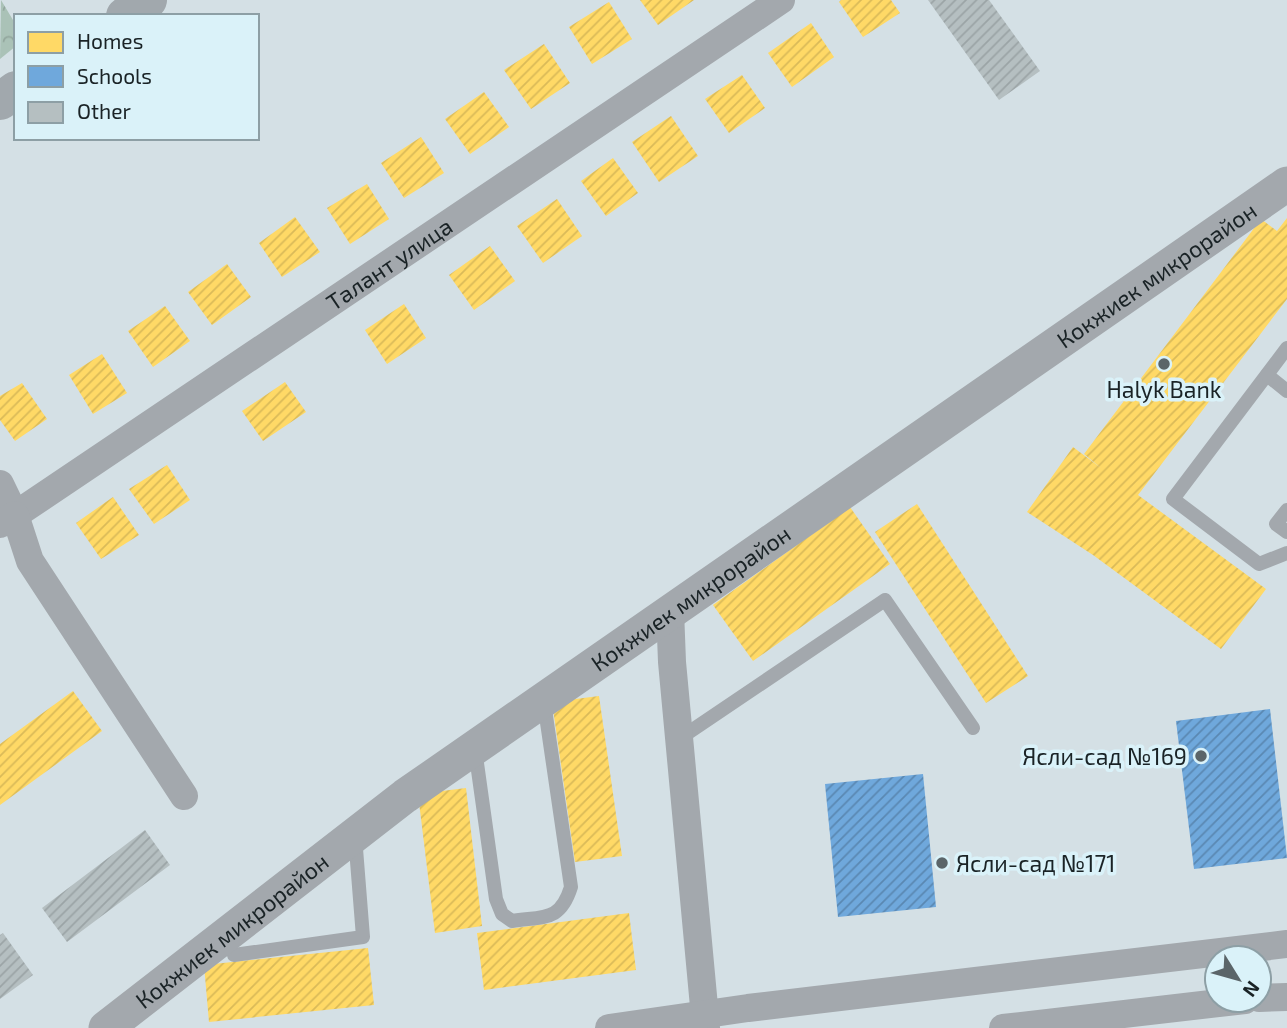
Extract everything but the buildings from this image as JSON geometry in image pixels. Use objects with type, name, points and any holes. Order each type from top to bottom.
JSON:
[{"type":"main road","points":[[128,14],[148,0]]},
{"type":"street","name":"Талант улица","points":[[5,504],[781,0]]},
{"type":"street","name":"Кокжиек микрорайон","points":[[106,1028],[355,835],[475,748],[1287,184]]},
{"type":"street","points":[[5,504],[30,561],[184,796]]},
{"type":"street","points":[[670,610],[705,1021]]},
{"type":"street","points":[[609,1028],[705,1021],[1287,944]]},
{"type":"street","points":[[1003,1028],[1203,1005]]},
{"type":"lane","points":[[1287,348],[1173,499],[1259,564],[1287,553]]},
{"type":"lane","points":[[1267,375],[1287,391]]},
{"type":"lane","points":[[1287,510],[1276,524],[1287,532]]},
{"type":"lane","points":[[679,739],[885,600],[974,728]]},
{"type":"lane","points":[[475,748],[496,899],[502,914],[512,921],[552,916],[565,906],[571,887],[544,701]]},
{"type":"lane","points":[[234,954],[363,937],[355,835]]},
{"type":"green space","points":[[1,0],[14,22],[14,48],[0,59]]},
{"type":"place","name":"Halyk Bank","points":[[1164,364]]},
{"type":"place","name":"Ясли-сад №169","points":[[1201,756]]},
{"type":"place","name":"Ясли-сад №171","points":[[942,863]]}]
